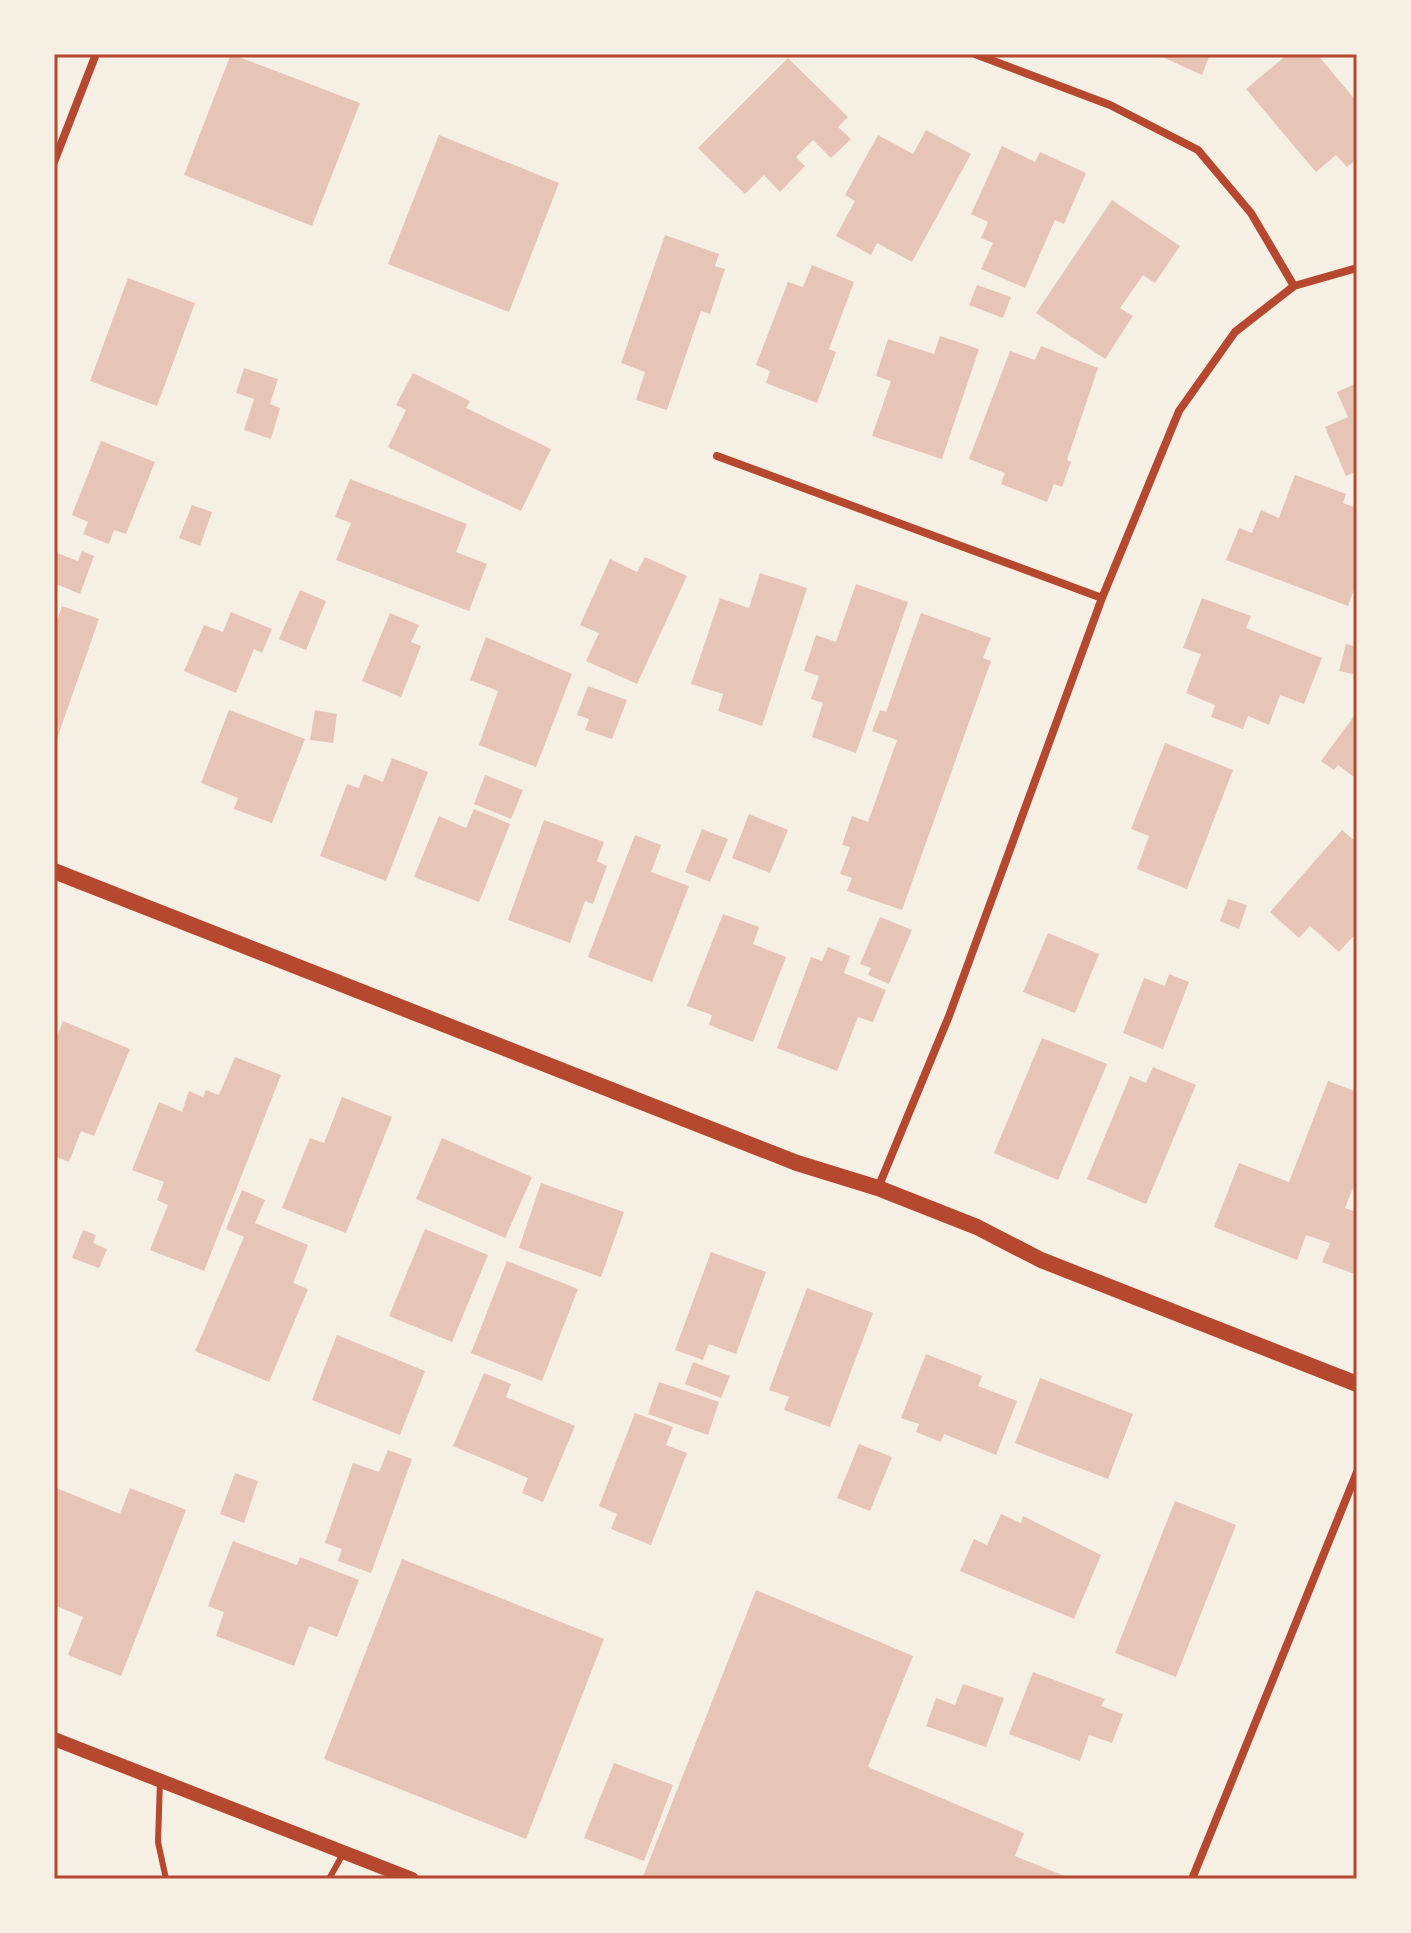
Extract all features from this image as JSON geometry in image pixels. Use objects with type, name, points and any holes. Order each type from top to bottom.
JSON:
[{"type":"main road","points":[[54,871],[797,1163],[878,1188],[977,1227],[1053,1265],[1357,1384]]},
{"type":"street","points":[[54,162],[96,54]]},
{"type":"street","points":[[975,54],[1110,105],[1198,150],[1251,213],[1294,286]]},
{"type":"street","points":[[878,1188],[1009,859],[1102,598],[1179,411],[1235,332],[1294,286],[1357,268]]},
{"type":"street","points":[[717,456],[1102,598]]},
{"type":"street","points":[[1192,1879],[1357,1472]]},
{"type":"street","points":[[54,1739],[412,1879]]},
{"type":"lane","points":[[160,1780],[158,1842],[166,1879]]},
{"type":"lane","points":[[329,1879],[344,1852]]},
{"type":"building","points":[[231,54],[360,103],[312,226],[184,175]]},
{"type":"building","points":[[1156,54],[1210,54],[1202,75]]},
{"type":"building","points":[[1288,54],[1317,54],[1357,102],[1357,159],[1347,167],[1336,155],[1316,172],[1246,89]]},
{"type":"building","points":[[788,58],[848,117],[838,127],[851,139],[831,158],[813,140],[796,157],[805,166],[780,192],[764,175],[745,194],[698,148]]},
{"type":"building","points":[[926,130],[971,154],[912,262],[877,243],[871,255],[836,236],[855,201],[845,195],[878,135],[913,154]]},
{"type":"building","points":[[439,135],[559,183],[509,312],[388,264]]},
{"type":"building","points":[[1002,146],[1035,162],[1040,152],[1086,173],[1064,224],[1055,220],[1025,288],[981,269],[993,243],[981,238],[988,222],[971,214]]},
{"type":"building","points":[[1112,200],[1180,246],[1155,283],[1143,275],[1120,308],[1133,316],[1105,359],[1036,313]]},
{"type":"building","points":[[665,235],[719,254],[715,266],[725,269],[710,314],[701,311],[667,410],[636,400],[645,372],[621,363]]},
{"type":"building","points":[[812,265],[854,282],[829,349],[836,352],[817,403],[766,383],[770,371],[756,365],[788,282],[803,287]]},
{"type":"building","points":[[128,278],[195,303],[157,406],[90,381]]},
{"type":"building","points":[[977,285],[1011,297],[1003,318],[969,305]]},
{"type":"building","points":[[940,336],[979,349],[942,459],[872,436],[891,381],[876,376],[888,339],[934,354]]},
{"type":"building","points":[[1041,346],[1098,368],[1067,460],[1071,462],[1062,487],[1054,484],[1047,502],[1001,484],[1005,473],[969,459],[1010,351],[1035,360]]},
{"type":"building","points":[[244,368],[278,379],[270,404],[280,408],[271,439],[244,430],[254,399],[236,393]]},
{"type":"building","points":[[413,373],[470,401],[466,408],[551,449],[521,511],[388,447],[406,410],[396,405]]},
{"type":"building","points":[[1357,383],[1357,471],[1346,476],[1325,427],[1348,417],[1337,392]]},
{"type":"building","points":[[101,441],[155,462],[126,534],[114,530],[109,544],[83,534],[88,522],[72,515]]},
{"type":"building","points":[[1295,475],[1346,494],[1343,503],[1357,508],[1357,581],[1348,606],[1226,560],[1239,528],[1252,533],[1261,510],[1279,518]]},
{"type":"building","points":[[350,479],[467,524],[456,552],[487,564],[469,611],[336,560],[351,523],[335,517]]},
{"type":"building","points":[[192,505],[212,512],[200,546],[179,538]]},
{"type":"building","points":[[82,551],[94,556],[80,594],[54,583],[54,552],[78,561]]},
{"type":"building","points":[[645,557],[687,576],[637,684],[586,661],[599,633],[580,625],[610,559],[637,572]]},
{"type":"building","points":[[760,573],[807,588],[762,726],[718,711],[723,694],[691,684],[720,598],[749,608]]},
{"type":"building","points":[[856,584],[908,602],[856,753],[812,737],[823,703],[811,699],[819,676],[804,671],[816,635],[836,642]]},
{"type":"building","points":[[300,590],[326,601],[306,650],[279,639]]},
{"type":"building","points":[[1202,598],[1251,616],[1246,628],[1322,658],[1304,704],[1280,695],[1269,725],[1248,716],[1243,729],[1211,717],[1215,705],[1186,693],[1201,654],[1183,648]]},
{"type":"building","points":[[62,606],[99,619],[54,747],[54,629]]},
{"type":"building","points":[[231,612],[272,629],[262,653],[254,649],[236,693],[184,671],[204,625],[223,632]]},
{"type":"building","points":[[390,613],[419,625],[411,642],[421,646],[401,697],[362,681]]},
{"type":"building","points":[[921,613],[991,638],[983,658],[991,661],[902,910],[847,891],[852,878],[840,874],[850,847],[842,845],[852,816],[868,822],[897,740],[872,731],[880,710],[886,712]]},
{"type":"building","points":[[486,637],[572,674],[536,767],[479,745],[498,691],[470,680]]},
{"type":"building","points":[[1346,644],[1357,647],[1357,675],[1339,671]]},
{"type":"building","points":[[588,686],[627,700],[612,739],[585,730],[589,719],[577,715]]},
{"type":"building","points":[[229,710],[305,739],[272,823],[234,809],[238,798],[201,783]]},
{"type":"building","points":[[315,710],[337,714],[333,743],[310,740]]},
{"type":"building","points":[[1357,712],[1357,779],[1338,765],[1334,770],[1321,761]]},
{"type":"building","points":[[1165,743],[1233,770],[1187,889],[1137,869],[1149,836],[1131,829]]},
{"type":"building","points":[[392,758],[428,772],[386,881],[320,856],[347,784],[359,788],[364,774],[383,782]]},
{"type":"building","points":[[485,775],[523,790],[511,819],[474,804]]},
{"type":"building","points":[[474,809],[510,824],[479,902],[414,877],[439,816],[466,828]]},
{"type":"building","points":[[749,814],[788,830],[770,873],[732,858]]},
{"type":"building","points":[[544,820],[604,842],[597,861],[607,866],[593,904],[585,901],[570,943],[508,920]]},
{"type":"building","points":[[702,829],[728,839],[710,882],[685,872]]},
{"type":"building","points":[[1342,830],[1357,843],[1357,932],[1339,952],[1310,926],[1299,938],[1270,912]]},
{"type":"building","points":[[635,835],[661,845],[651,872],[689,886],[652,982],[588,957]]},
{"type":"building","points":[[1228,899],[1247,905],[1239,929],[1220,921]]},
{"type":"building","points":[[723,914],[759,927],[753,944],[786,957],[753,1042],[709,1025],[712,1015],[687,1006]]},
{"type":"building","points":[[880,917],[912,930],[889,984],[868,975],[871,968],[860,964]]},
{"type":"building","points":[[1048,933],[1099,954],[1075,1013],[1023,992]]},
{"type":"building","points":[[828,947],[850,956],[844,973],[886,990],[873,1022],[858,1017],[837,1071],[777,1048],[811,957],[822,961]]},
{"type":"building","points":[[1169,974],[1189,982],[1163,1049],[1123,1033],[1144,978],[1165,986]]},
{"type":"building","points":[[63,1021],[130,1049],[94,1136],[81,1131],[69,1162],[54,1156],[54,1044]]},
{"type":"building","points":[[1042,1038],[1107,1064],[1058,1180],[994,1153]]},
{"type":"building","points":[[235,1057],[281,1075],[204,1271],[150,1250],[168,1205],[157,1200],[164,1182],[132,1170],[159,1102],[182,1112],[189,1091],[203,1097],[206,1090],[219,1095]]},
{"type":"building","points":[[1153,1067],[1196,1085],[1146,1204],[1087,1179],[1130,1076],[1146,1083]]},
{"type":"building","points":[[1328,1081],[1357,1092],[1354,1113],[1357,1115],[1357,1178],[1345,1208],[1357,1212],[1357,1275],[1322,1262],[1330,1243],[1306,1235],[1297,1260],[1214,1227],[1239,1163],[1289,1182]]},
{"type":"building","points":[[342,1097],[392,1117],[346,1233],[282,1208],[310,1138],[324,1143]]},
{"type":"building","points":[[442,1138],[532,1177],[505,1238],[416,1199]]},
{"type":"building","points":[[541,1183],[624,1212],[601,1277],[519,1248]]},
{"type":"building","points":[[242,1190],[265,1200],[255,1223],[308,1245],[293,1283],[308,1289],[269,1382],[195,1351],[244,1237],[226,1229]]},
{"type":"building","points":[[425,1229],[488,1255],[452,1342],[389,1316]]},
{"type":"building","points":[[83,1230],[96,1235],[93,1243],[107,1249],[99,1268],[72,1258]]},
{"type":"building","points":[[711,1252],[766,1272],[736,1354],[709,1344],[703,1360],[675,1350]]},
{"type":"building","points":[[507,1261],[578,1289],[542,1381],[471,1353]]},
{"type":"building","points":[[807,1288],[873,1313],[830,1427],[784,1410],[789,1397],[769,1390]]},
{"type":"building","points":[[337,1335],[425,1371],[400,1435],[312,1400]]},
{"type":"building","points":[[926,1354],[982,1376],[978,1386],[1017,1401],[996,1455],[944,1434],[941,1442],[916,1432],[919,1424],[901,1418]]},
{"type":"building","points":[[693,1362],[730,1376],[721,1398],[685,1384]]},
{"type":"building","points":[[484,1373],[511,1384],[506,1397],[575,1426],[543,1502],[522,1493],[528,1478],[453,1446]]},
{"type":"building","points":[[1040,1378],[1133,1414],[1108,1479],[1015,1443]]},
{"type":"building","points":[[659,1382],[719,1402],[708,1435],[648,1414]]},
{"type":"building","points":[[635,1413],[673,1427],[666,1445],[687,1453],[651,1545],[611,1529],[617,1514],[599,1506]]},
{"type":"building","points":[[859,1444],[892,1457],[870,1511],[837,1498]]},
{"type":"building","points":[[388,1450],[412,1459],[371,1573],[338,1561],[342,1549],[325,1543],[353,1463],[379,1472]]},
{"type":"building","points":[[235,1473],[258,1481],[244,1523],[220,1514]]},
{"type":"building","points":[[54,1487],[120,1514],[130,1488],[186,1510],[121,1676],[68,1655],[83,1617],[54,1605]]},
{"type":"building","points":[[1175,1501],[1236,1525],[1176,1677],[1115,1653]]},
{"type":"building","points":[[1001,1514],[1021,1523],[1023,1516],[1101,1555],[1074,1619],[960,1571],[974,1539],[987,1545]]},
{"type":"building","points":[[233,1541],[297,1565],[300,1557],[359,1580],[337,1637],[309,1626],[294,1666],[216,1636],[224,1612],[208,1606]]},
{"type":"building","points":[[402,1559],[604,1639],[526,1839],[324,1759]]},
{"type":"building","points":[[756,1590],[913,1656],[868,1767],[1024,1833],[1015,1856],[1072,1879],[642,1879]]},
{"type":"building","points":[[1033,1672],[1105,1699],[1101,1706],[1123,1714],[1112,1743],[1089,1735],[1080,1761],[1009,1734]]},
{"type":"building","points":[[963,1684],[1004,1698],[986,1747],[926,1726],[936,1698],[955,1705]]},
{"type":"building","points":[[614,1763],[673,1785],[644,1861],[584,1838]]}]
